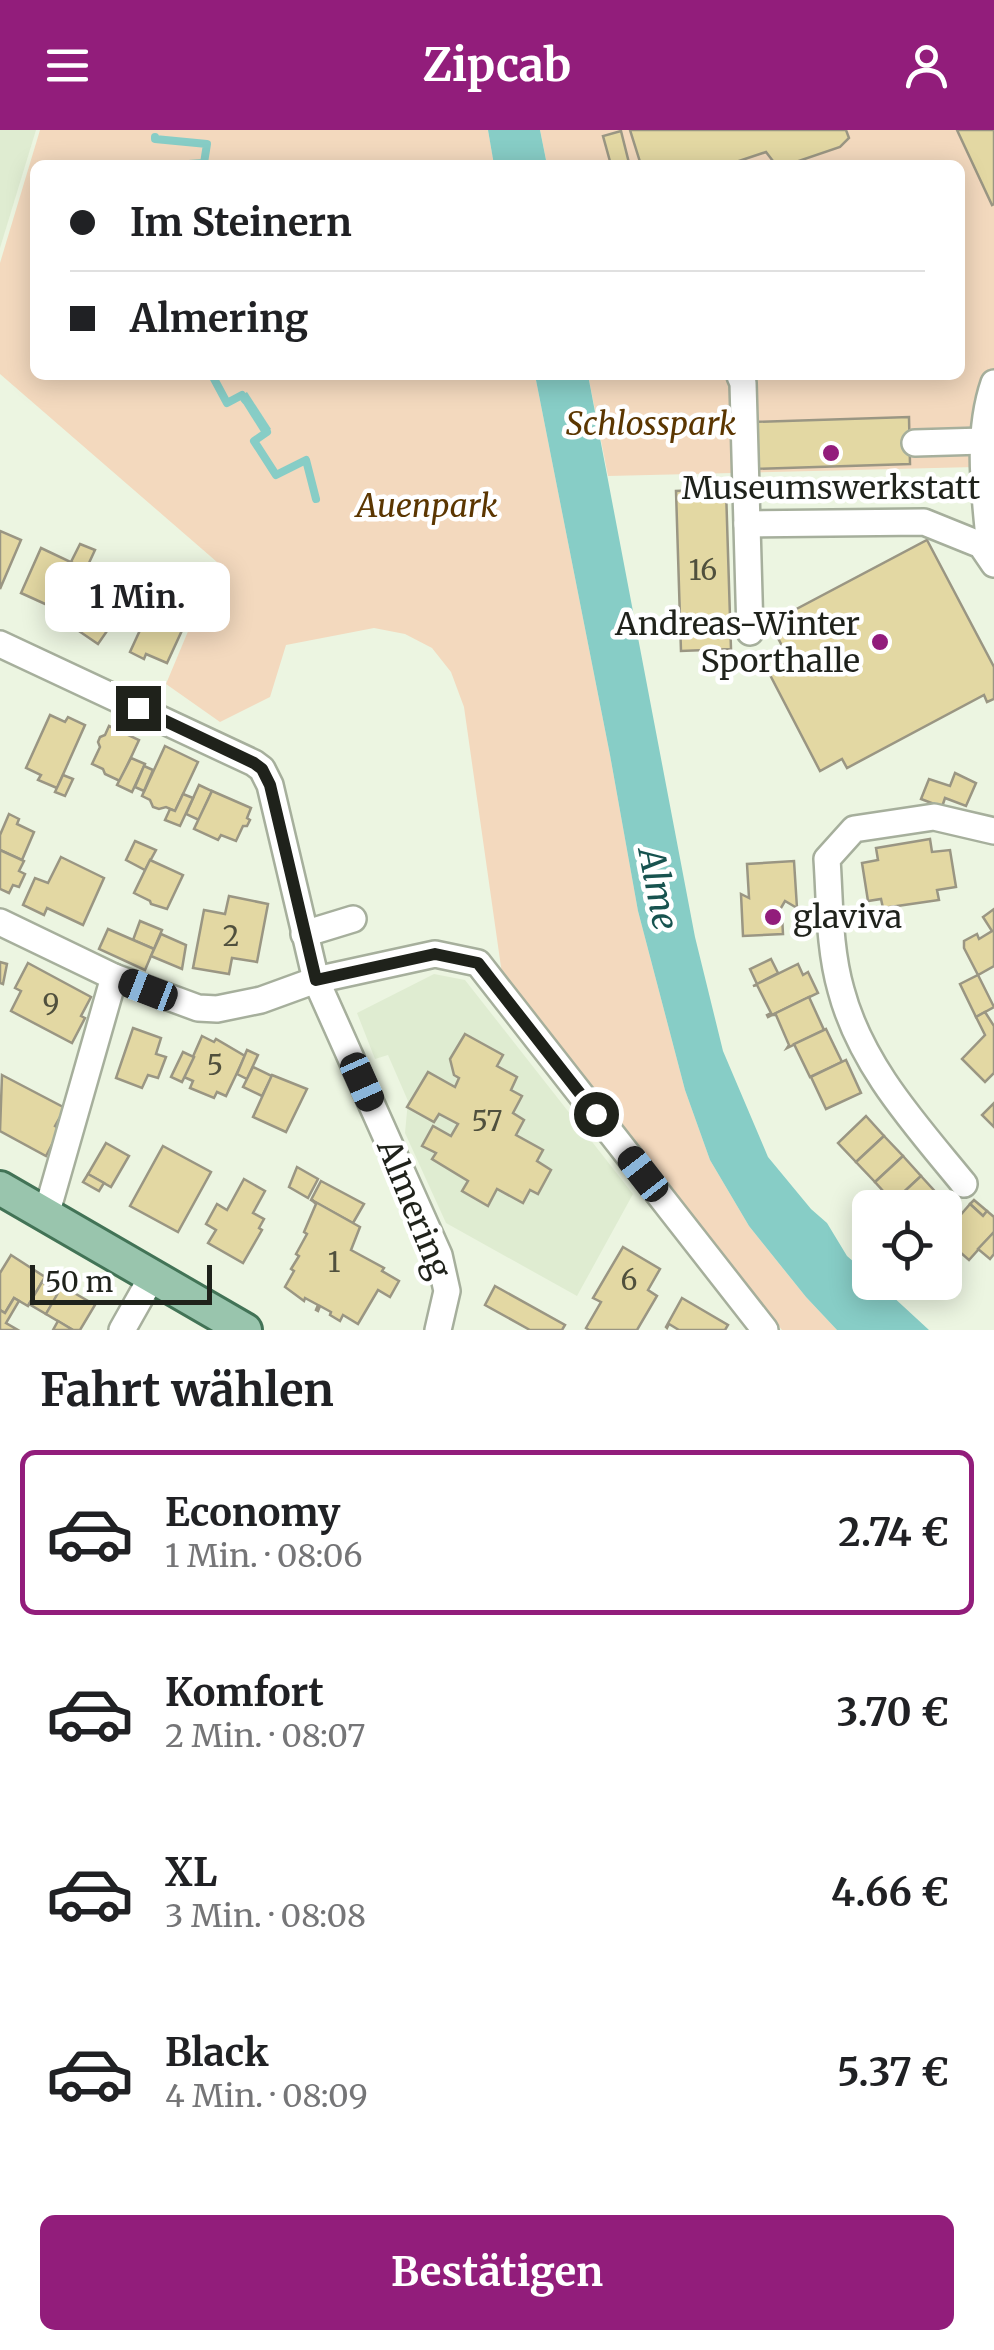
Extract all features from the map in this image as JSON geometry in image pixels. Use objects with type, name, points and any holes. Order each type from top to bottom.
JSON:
[{"type":"main road","points":[[0,1188],[237,1328]]},
{"type":"street","points":[[741,380],[750,632]]},
{"type":"street","points":[[993,561],[984,441],[986,409],[994,384]]},
{"type":"street","points":[[915,443],[984,441]]},
{"type":"street","points":[[747,524],[924,522],[981,545],[993,561]]},
{"type":"street","name":"Almering","points":[[0,644],[262,769],[316,980],[439,1255],[447,1291],[438,1330]]},
{"type":"street","points":[[964,1184],[900,1106],[854,1028],[840,990],[833,953],[827,859],[854,829],[934,817],[994,832]]},
{"type":"street","points":[[304,934],[354,919]]},
{"type":"street","points":[[0,922],[114,977],[198,1008],[218,1009],[261,1000],[316,980],[435,954],[478,963],[765,1330]]},
{"type":"street","points":[[46,1215],[114,977]]},
{"type":"street","points":[[128,1328],[153,1276]]},
{"type":"shaded area","points":[[0,130],[36,130],[0,248]]},
{"type":"shaded area","points":[[434,974],[465,980],[633,1194],[577,1296],[446,1223],[405,1133],[408,1101],[388,1055],[375,1059],[357,1013]]},
{"type":"green space","name":"Auenpark","points":[[40,130],[488,130],[493,160],[31,160]]},
{"type":"green space","name":"Schlosspark","points":[[540,130],[994,130],[994,525],[975,467],[608,476],[589,380],[965,380],[965,160],[546,160]]},
{"type":"green space","name":"Auenpark","points":[[30,163],[30,380],[536,380],[638,911],[685,1090],[710,1160],[749,1226],[837,1330],[782,1330],[504,988],[464,707],[451,672],[432,648],[405,634],[374,628],[286,645],[270,697],[220,722],[166,684],[217,562],[0,374],[0,263]]},
{"type":"water","points":[[488,130],[540,130],[546,160],[493,160]]},
{"type":"water","name":"Alme","points":[[536,380],[589,380],[695,937],[723,1051],[768,1157],[827,1223],[852,1260],[852,1300],[896,1300],[929,1330],[837,1330],[749,1226],[710,1160],[685,1090],[638,911]]},
{"type":"water","points":[[247,392],[271,429],[263,435],[239,397]]},
{"type":"building","points":[[630,130],[846,130],[849,138],[840,147],[802,160],[772,160],[766,152],[742,160],[639,160]]},
{"type":"building","points":[[957,130],[994,130],[992,205]]},
{"type":"building","points":[[621,131],[628,160],[610,160],[603,136]]},
{"type":"building","name":"Museumswerkstatt","points":[[909,417],[910,464],[752,469],[751,422]]},
{"type":"building","points":[[726,489],[731,649],[681,651],[676,491]]},
{"type":"building","points":[[0,531],[21,540],[0,589]]},
{"type":"building","name":"Andreas-Winter Sporthalle","points":[[927,540],[994,667],[994,699],[987,702],[984,695],[847,768],[842,759],[820,771],[769,673],[790,661],[770,623]]},
{"type":"building","points":[[80,544],[95,550],[82,578],[70,574]]},
{"type":"building","points":[[41,548],[75,564],[54,608],[21,593]]},
{"type":"building","points":[[100,566],[133,581],[119,611],[116,608],[109,618],[114,621],[98,644],[73,627],[88,605],[84,602]]},
{"type":"building","points":[[166,614],[184,626],[167,663],[130,652],[147,615],[160,621]]},
{"type":"building","points":[[50,715],[65,722],[68,717],[85,725],[57,788],[38,780],[41,775],[26,768]]},
{"type":"building","points":[[109,726],[139,740],[120,781],[92,764],[100,737]]},
{"type":"building","points":[[165,746],[198,762],[175,811],[153,807],[142,796]]},
{"type":"building","points":[[131,758],[145,764],[132,792],[117,785]]},
{"type":"building","points":[[144,766],[153,770],[144,791],[135,787]]},
{"type":"building","points":[[955,773],[976,783],[966,806],[945,798],[942,807],[921,799],[929,779],[950,786]]},
{"type":"building","points":[[63,775],[73,779],[65,796],[55,792]]},
{"type":"building","points":[[199,785],[212,791],[199,820],[186,814]]},
{"type":"building","points":[[212,791],[251,808],[247,818],[250,820],[236,841],[221,835],[218,840],[194,829]]},
{"type":"building","points":[[183,794],[193,798],[180,826],[165,820],[170,809],[175,811]]},
{"type":"building","points":[[9,814],[19,819],[17,824],[34,832],[22,860],[0,850],[0,835]]},
{"type":"building","points":[[930,839],[932,852],[950,850],[956,887],[937,890],[939,900],[883,908],[881,899],[868,901],[862,863],[878,860],[876,848]]},
{"type":"building","points":[[135,841],[156,850],[145,870],[126,860]]},
{"type":"building","points":[[0,850],[24,861],[19,871],[25,874],[19,887],[13,885],[9,893],[0,889]]},
{"type":"building","points":[[61,857],[104,878],[83,925],[47,908],[44,915],[23,905],[35,878],[48,883]]},
{"type":"building","points":[[150,860],[183,875],[167,909],[134,893]]},
{"type":"building","points":[[794,861],[797,908],[785,901],[778,913],[782,916],[783,934],[743,936],[741,894],[749,898],[747,864]]},
{"type":"building","points":[[229,896],[268,904],[257,962],[232,958],[229,974],[193,968],[204,910],[225,914]]},
{"type":"building","points":[[994,909],[994,966],[978,975],[964,941],[977,934],[979,939],[992,931],[983,917]]},
{"type":"building","points":[[140,921],[162,930],[154,949],[133,940]]},
{"type":"building","points":[[108,929],[154,949],[145,970],[99,949]]},
{"type":"building","points":[[161,934],[186,945],[182,969],[151,956]]},
{"type":"building","points":[[771,959],[778,973],[757,984],[750,969]]},
{"type":"building","points":[[0,962],[7,964],[3,984],[0,983]]},
{"type":"building","points":[[28,963],[91,997],[72,1043],[11,1011],[21,991],[15,988]]},
{"type":"building","points":[[798,964],[803,975],[808,972],[818,993],[768,1017],[771,1013],[757,985],[753,986]]},
{"type":"building","points":[[978,975],[994,1007],[976,1017],[960,984]]},
{"type":"building","points":[[809,997],[824,1030],[787,1048],[776,1015],[772,1015]]},
{"type":"building","points":[[985,1012],[994,1026],[994,1073],[985,1082],[962,1059],[985,1035],[976,1017]]},
{"type":"building","points":[[133,1028],[161,1038],[156,1054],[166,1057],[158,1078],[148,1075],[142,1088],[116,1078]]},
{"type":"building","points":[[826,1029],[842,1062],[810,1077],[794,1044]]},
{"type":"building","points":[[465,1034],[503,1055],[497,1066],[517,1077],[511,1090],[522,1096],[513,1113],[524,1120],[516,1135],[543,1150],[537,1161],[551,1170],[538,1194],[530,1190],[523,1203],[497,1189],[488,1206],[462,1191],[468,1181],[432,1159],[436,1153],[422,1146],[433,1126],[451,1136],[458,1124],[439,1114],[434,1122],[407,1107],[428,1072],[455,1087],[459,1078],[454,1075],[450,1059]]},
{"type":"building","points":[[202,1036],[214,1042],[216,1039],[245,1056],[226,1096],[217,1092],[214,1098],[190,1088],[193,1081],[184,1077]]},
{"type":"building","points":[[247,1050],[258,1055],[247,1079],[237,1074]]},
{"type":"building","points":[[183,1052],[194,1057],[182,1082],[171,1077]]},
{"type":"building","points":[[846,1060],[861,1093],[826,1109],[811,1077]]},
{"type":"building","points":[[253,1067],[272,1076],[262,1096],[243,1087]]},
{"type":"building","points":[[2,1075],[65,1108],[55,1126],[60,1129],[46,1156],[0,1131]]},
{"type":"building","points":[[272,1075],[307,1089],[286,1132],[253,1117]]},
{"type":"building","points":[[994,1103],[994,1127],[982,1115]]},
{"type":"building","points":[[866,1116],[884,1136],[856,1162],[838,1143]]},
{"type":"building","points":[[884,1136],[903,1156],[875,1182],[856,1162]]},
{"type":"building","points":[[106,1143],[129,1156],[111,1187],[88,1174]]},
{"type":"building","points":[[163,1146],[211,1172],[178,1232],[130,1206]]},
{"type":"building","points":[[903,1156],[921,1176],[906,1190],[882,1190],[875,1182]]},
{"type":"building","points":[[297,1167],[318,1179],[308,1198],[289,1187]]},
{"type":"building","points":[[88,1174],[104,1183],[99,1191],[83,1182]]},
{"type":"building","points":[[921,1176],[934,1190],[906,1190]]},
{"type":"building","points":[[244,1179],[265,1191],[253,1213],[264,1219],[259,1228],[262,1230],[243,1263],[208,1243],[216,1230],[206,1224],[217,1204],[227,1210]]},
{"type":"building","points":[[321,1181],[364,1204],[353,1223],[311,1200]]},
{"type":"building","points":[[312,1200],[360,1227],[351,1250],[399,1281],[390,1297],[378,1290],[358,1324],[343,1315],[340,1321],[320,1306],[316,1310],[318,1305],[305,1298],[304,1301],[285,1287],[307,1234],[304,1232],[316,1204]]},
{"type":"building","points":[[974,1200],[987,1211],[983,1216],[970,1204]]},
{"type":"building","points":[[970,1204],[983,1216],[987,1211],[994,1217],[994,1232],[969,1260],[962,1254],[962,1213]]},
{"type":"building","points":[[994,1232],[994,1254],[990,1259],[978,1249]]},
{"type":"building","points":[[623,1247],[660,1269],[648,1290],[657,1296],[637,1330],[589,1330],[586,1328],[601,1302],[593,1298]]},
{"type":"building","points":[[11,1255],[45,1277],[28,1306],[14,1298],[5,1313],[0,1310],[0,1273]]},
{"type":"building","points":[[42,1282],[59,1293],[46,1314],[29,1304]]},
{"type":"building","points":[[62,1286],[95,1305],[80,1330],[46,1314]]},
{"type":"building","points":[[495,1286],[565,1325],[562,1330],[530,1330],[485,1305]]},
{"type":"building","points":[[14,1298],[19,1301],[6,1323],[18,1330],[0,1330],[0,1310],[5,1313]]},
{"type":"building","points":[[682,1298],[728,1325],[725,1330],[679,1330],[669,1324],[667,1328],[666,1327]]},
{"type":"building","points":[[58,1321],[73,1330],[53,1330]]},
{"type":"waterway","points":[[155,137],[207,144],[204,160]]},
{"type":"waterway","points":[[215,380],[227,403],[242,395],[245,400]]},
{"type":"waterway","points":[[264,428],[267,432],[254,441],[276,475],[306,460],[316,499]]},
{"type":"place","name":"Museumswerkstatt","points":[[831,453]]},
{"type":"place","name":"Andreas-Winter Sporthalle","points":[[880,642]]},
{"type":"place","name":"glaviva","points":[[773,917]]},
{"type":"route","points":[[138,708],[262,769],[270,785],[316,980],[435,954],[478,963],[596,1114]]}]
